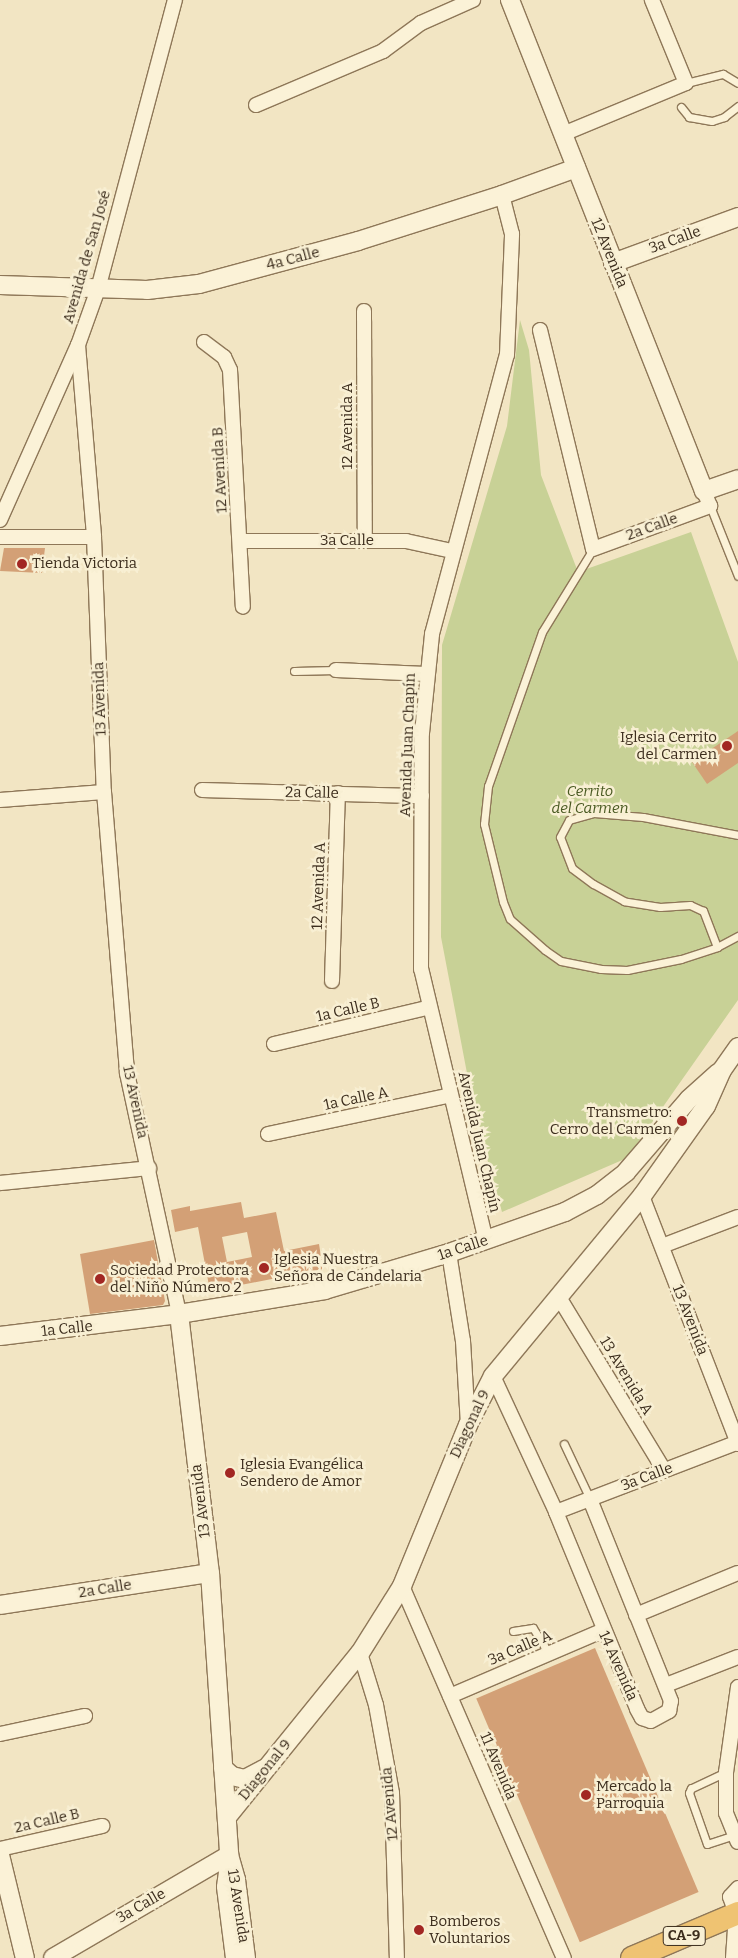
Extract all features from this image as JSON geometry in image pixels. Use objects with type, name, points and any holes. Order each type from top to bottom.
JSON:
[{"type":"highway","name":"CA-9","points":[[632,1958],[659,1953],[737,1914]]},
{"type":"street","name":"Avenida de San José","points":[[166,0],[168,20]]},
{"type":"street","name":"Avenida de San José","points":[[0,520],[3,506],[78,345],[98,289],[168,20],[175,0]]},
{"type":"street","points":[[256,106],[383,51],[420,23],[473,0]]},
{"type":"street","name":"12 Avenida","points":[[510,0],[707,498]]},
{"type":"street","points":[[562,134],[686,83],[652,0]]},
{"type":"street","name":"4a Calle","points":[[0,284],[147,290],[199,284],[358,241],[502,195],[576,168]]},
{"type":"street","name":"Avenida Juan Chapín","points":[[486,1241],[421,970],[422,796],[426,674],[432,634],[452,551],[507,355],[512,234],[502,195]]},
{"type":"street","name":"3a Calle","points":[[613,263],[738,217]]},
{"type":"street","name":"12 Avenida A","points":[[364,311],[365,541]]},
{"type":"street","points":[[540,330],[593,549]]},
{"type":"street","name":"12 Avenida B","points":[[204,342],[224,357],[230,370],[243,607]]},
{"type":"street","name":"13 Avenida","points":[[78,345],[94,537],[104,792],[127,1073],[150,1168],[179,1314],[210,1572],[229,1855],[224,1887],[233,1958]]},
{"type":"street","name":"2a Calle","points":[[593,549],[707,498],[738,479]]},
{"type":"street","points":[[0,537],[94,537]]},
{"type":"street","name":"3a Calle","points":[[240,541],[406,541],[452,551]]},
{"type":"street","points":[[336,670],[426,674]]},
{"type":"street","name":"2a Calle","points":[[202,790],[422,796]]},
{"type":"street","points":[[0,800],[104,792]]},
{"type":"street","name":"12 Avenida A","points":[[332,981],[338,793]]},
{"type":"street","name":"1a Calle B","points":[[274,1044],[430,1007]]},
{"type":"street","name":"Diagonal 9","points":[[227,1817],[360,1653],[402,1586],[468,1425],[493,1376],[560,1299],[642,1196],[706,1106],[722,1070],[738,1046]]},
{"type":"street","name":"1a Calle","points":[[0,1336],[179,1314],[325,1290],[486,1241],[564,1212],[597,1195],[626,1172],[689,1099],[722,1070]]},
{"type":"street","name":"1a Calle A","points":[[268,1134],[451,1095]]},
{"type":"street","points":[[0,1183],[150,1168]]},
{"type":"street","name":"13 Avenida","points":[[642,1196],[738,1442]]},
{"type":"street","points":[[662,1246],[738,1217]]},
{"type":"street","points":[[449,1253],[463,1341],[468,1425]]},
{"type":"street","name":"13 Avenida A","points":[[560,1299],[664,1470]]},
{"type":"street","name":"14 Avenida","points":[[493,1376],[556,1512],[602,1631],[642,1718],[651,1721],[671,1708],[666,1685],[590,1499]]},
{"type":"street","name":"3a Calle","points":[[556,1512],[738,1442]]},
{"type":"street","name":"2a Calle","points":[[0,1605],[210,1572]]},
{"type":"street","points":[[636,1615],[738,1573]]},
{"type":"street","name":"11 Avenida","points":[[402,1586],[564,1958]]},
{"type":"street","name":"3a Calle A","points":[[450,1696],[602,1631]]},
{"type":"street","name":"12 Avenida","points":[[360,1653],[376,1706],[392,1792],[397,1958]]},
{"type":"street","points":[[666,1685],[738,1657]]},
{"type":"street","points":[[736,1839],[726,1813],[726,1772],[738,1687]]},
{"type":"street","points":[[0,1734],[84,1716]]},
{"type":"street","points":[[223,1768],[232,1776],[245,1779],[267,1767]]},
{"type":"street","name":"2a Calle B","points":[[0,1849],[102,1826]]},
{"type":"street","points":[[0,1855],[25,1958]]},
{"type":"street","name":"3a Calle","points":[[53,1958],[229,1855]]},
{"type":"street","name":"13 Avenida","points":[[229,1855],[236,1880],[246,1958]]},
{"type":"street","points":[[733,1958],[737,1914],[730,1897],[738,1888]]},
{"type":"lane","points":[[686,83],[723,74],[738,83]]},
{"type":"lane","points":[[681,107],[688,117],[705,121],[724,117],[738,106]]},
{"type":"lane","points":[[707,498],[738,576]]},
{"type":"lane","points":[[593,549],[542,632],[488,786],[484,824],[503,902],[510,919],[545,950],[562,961],[600,969],[627,970],[717,947],[738,936]]},
{"type":"lane","points":[[294,670],[336,670]]},
{"type":"lane","points":[[717,947],[703,911],[690,905],[660,907],[624,901],[593,884],[572,868],[560,838],[569,820],[594,813],[643,817],[738,835]]},
{"type":"lane","points":[[564,1444],[590,1499]]},
{"type":"lane","points":[[513,1631],[533,1628],[549,1654]]},
{"type":"lane","points":[[726,1772],[691,1788],[689,1793],[707,1844],[736,1839]]},
{"type":"green space","name":"Cerrito del Carmen","points":[[520,320],[529,350],[541,475],[578,572],[691,532],[738,662],[738,1000],[627,1158],[502,1212],[475,1115],[441,937],[442,645],[507,426]]},
{"type":"building","name":"Tienda Victoria","points":[[4,548],[45,548],[42,573],[0,571]]},
{"type":"building","name":"Iglesia Cerrito del Carmen","points":[[738,731],[738,763],[707,784],[692,762]]},
{"type":"building","points":[[241,1202],[244,1218],[276,1212],[284,1251],[319,1244],[323,1269],[210,1291],[198,1227],[175,1232],[171,1210],[190,1206],[190,1211]],"holes":[[[247,1232],[252,1257],[227,1262],[222,1237]]]},
{"type":"building","name":"Sociedad Protectora del Niño Número 2","points":[[154,1240],[165,1301],[163,1305],[90,1314],[80,1254]]},
{"type":"building","name":"Mercado la Parroquia","points":[[595,1648],[699,1892],[580,1942],[476,1698]]},
{"type":"place","name":"Tienda Victoria","points":[[22,564]]},
{"type":"place","name":"Iglesia Cerrito del Carmen","points":[[727,746]]},
{"type":"place","name":"Transmetro: Cerro del Carmen","points":[[682,1121]]},
{"type":"place","name":"Iglesia Nuestra Señora de Candelaria","points":[[264,1268]]},
{"type":"place","name":"Sociedad Protectora del Niño Número 2","points":[[100,1279]]},
{"type":"place","name":"Iglesia Evangélica Sendero de Amor","points":[[230,1473]]},
{"type":"place","name":"Mercado la Parroquia","points":[[586,1795]]},
{"type":"place","name":"Bomberos Voluntarios","points":[[419,1930]]}]
